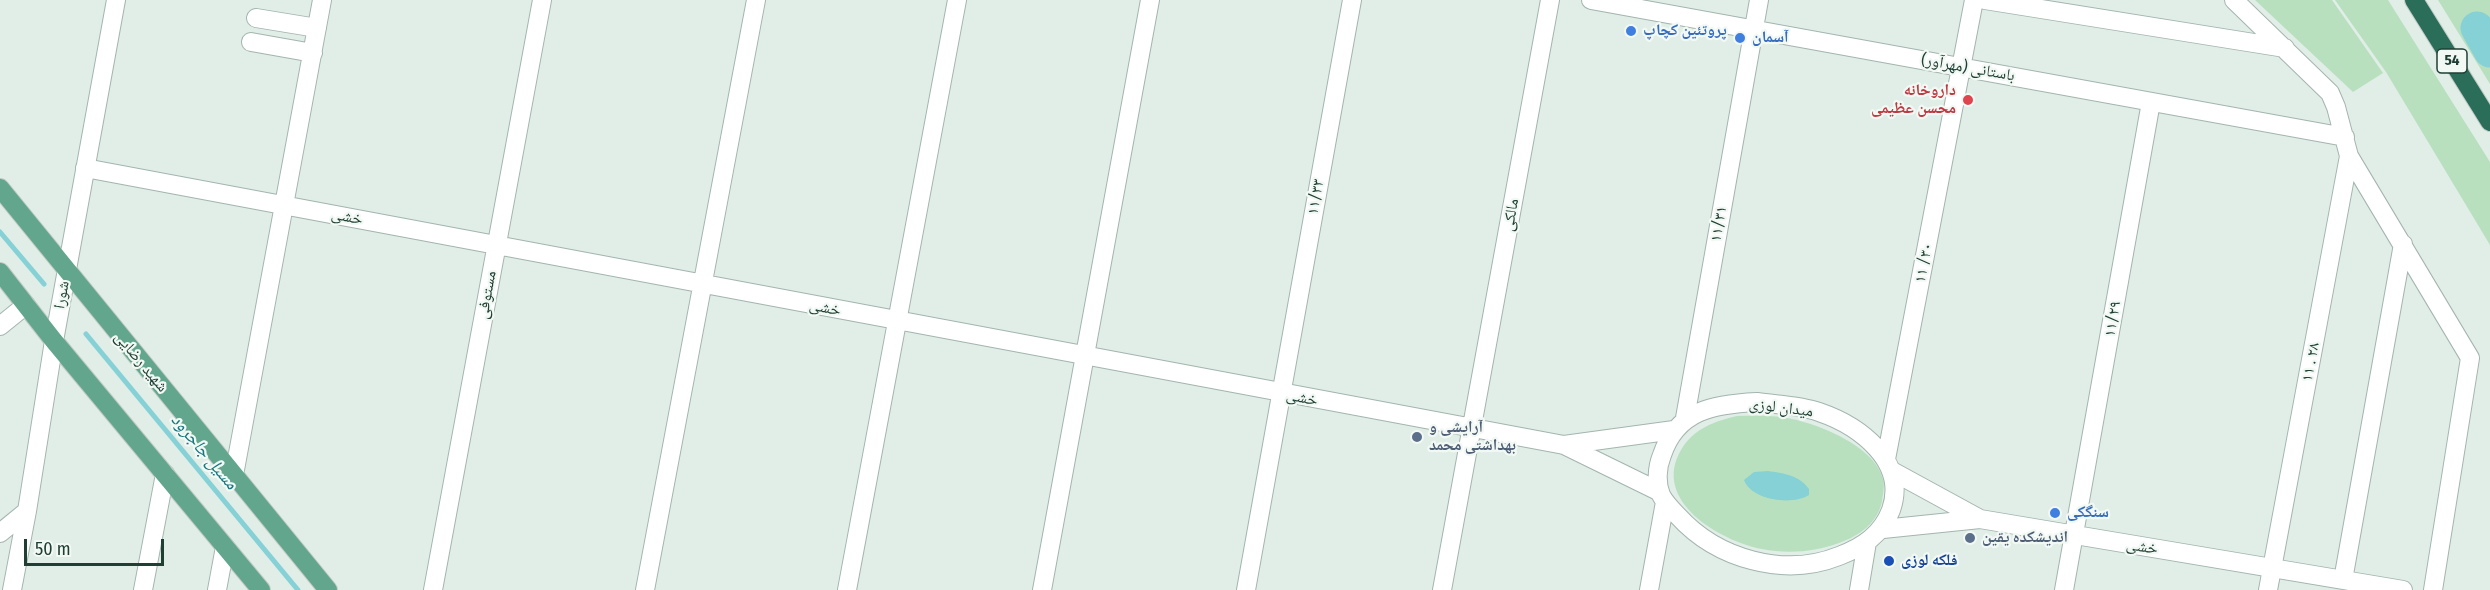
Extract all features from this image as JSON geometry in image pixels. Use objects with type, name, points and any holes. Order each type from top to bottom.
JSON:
[{"type":"highway","name":"54","points":[[2414,0],[2490,122]]},
{"type":"main road","name":"شهید رضایی","points":[[0,188],[66,272],[328,590]]},
{"type":"main road","points":[[0,272],[54,341],[261,590]]},
{"type":"street","name":"شورا","points":[[12,590],[66,272],[116,0]]},
{"type":"street","points":[[234,475],[322,0]]},
{"type":"street","name":"مستوفی","points":[[433,589],[542,0]]},
{"type":"street","points":[[645,590],[756,0]]},
{"type":"street","points":[[848,590],[957,0]]},
{"type":"street","points":[[1042,590],[1150,0]]},
{"type":"street","name":"۱۱/۳۳","points":[[1246,590],[1352,0]]},
{"type":"street","name":"مالکی","points":[[1442,590],[1550,0]]},
{"type":"street","name":"باستانی (مهرآور)","points":[[1591,0],[2345,136]]},
{"type":"street","name":"۱۱/۳۱","points":[[1679,424],[1759,0]]},
{"type":"street","name":"۱۱ /۳۰","points":[[1889,465],[1974,0]]},
{"type":"street","points":[[1985,0],[2285,48]]},
{"type":"street","points":[[2234,0],[2330,93],[2337,107],[2349,156],[2470,358],[2433,590]]},
{"type":"street","points":[[256,18],[317,28]]},
{"type":"street","points":[[251,42],[313,53]]},
{"type":"street","name":"۱۱/۲۹","points":[[2064,590],[2151,102]]},
{"type":"street","name":"۱۱ . ۲۸","points":[[2268,590],[2349,156]]},
{"type":"street","name":"خشی","points":[[86,168],[1564,446],[1663,497]]},
{"type":"street","points":[[2343,580],[2403,244]]},
{"type":"street","points":[[0,326],[26,305]]},
{"type":"street","name":"میدان لوزی","points":[[1679,424],[1705,411],[1739,403],[1797,406],[1820,412],[1857,431],[1873,444],[1889,465]]},
{"type":"street","name":"خشی","points":[[1564,446],[1679,424]]},
{"type":"street","points":[[1649,590],[1663,497],[1658,465],[1665,445],[1679,424]]},
{"type":"street","name":"خشی","points":[[1889,465],[1980,519],[2403,590]]},
{"type":"street","points":[[1663,497],[1699,536],[1719,549],[1750,560],[1777,564],[1815,565],[1867,542],[1882,529],[1894,500],[1889,465]]},
{"type":"street","points":[[143,590],[165,474]]},
{"type":"street","points":[[0,533],[27,511]]},
{"type":"street","points":[[1882,529],[1980,519]]},
{"type":"street","points":[[1859,590],[1867,542]]},
{"type":"street","points":[[217,590],[225,547]]},
{"type":"green space","points":[[2255,0],[2332,0],[2383,73],[2353,92]]},
{"type":"green space","points":[[2335,0],[2388,0],[2490,162],[2490,245],[2386,72]]},
{"type":"green space","points":[[2438,0],[2490,0],[2490,84]]},
{"type":"green space","points":[[1737,416],[1775,416],[1814,425],[1843,438],[1869,456],[1878,467],[1884,482],[1880,509],[1872,522],[1854,537],[1830,546],[1811,550],[1781,551],[1745,545],[1710,528],[1694,516],[1682,502],[1675,486],[1674,469],[1681,450],[1698,431],[1721,420]]},
{"type":"water","points":[[1768,471],[1796,478],[1809,489],[1809,495],[1793,500],[1773,499],[1755,492],[1744,480],[1754,472]]},
{"type":"waterway","points":[[2477,28],[2490,51]]},
{"type":"waterway","name":"مسیل جاجرود","points":[[0,232],[44,284]]},
{"type":"waterway","name":"مسیل جاجرود","points":[[86,334],[298,590]]},
{"type":"place","name":"پروتئین کچاپ","points":[[1631,31]]},
{"type":"place","name":"آسمان","points":[[1740,38]]},
{"type":"place","name":"داروخانه محسن عظیمی","points":[[1968,100]]},
{"type":"place","name":"آرایشی و بهداشتی محمد","points":[[1417,437]]},
{"type":"place","name":"سنگکی","points":[[2055,513]]},
{"type":"place","name":"اندیشکده یقین","points":[[1970,538]]},
{"type":"place","name":"فلکه لوزی","points":[[1889,561]]}]
